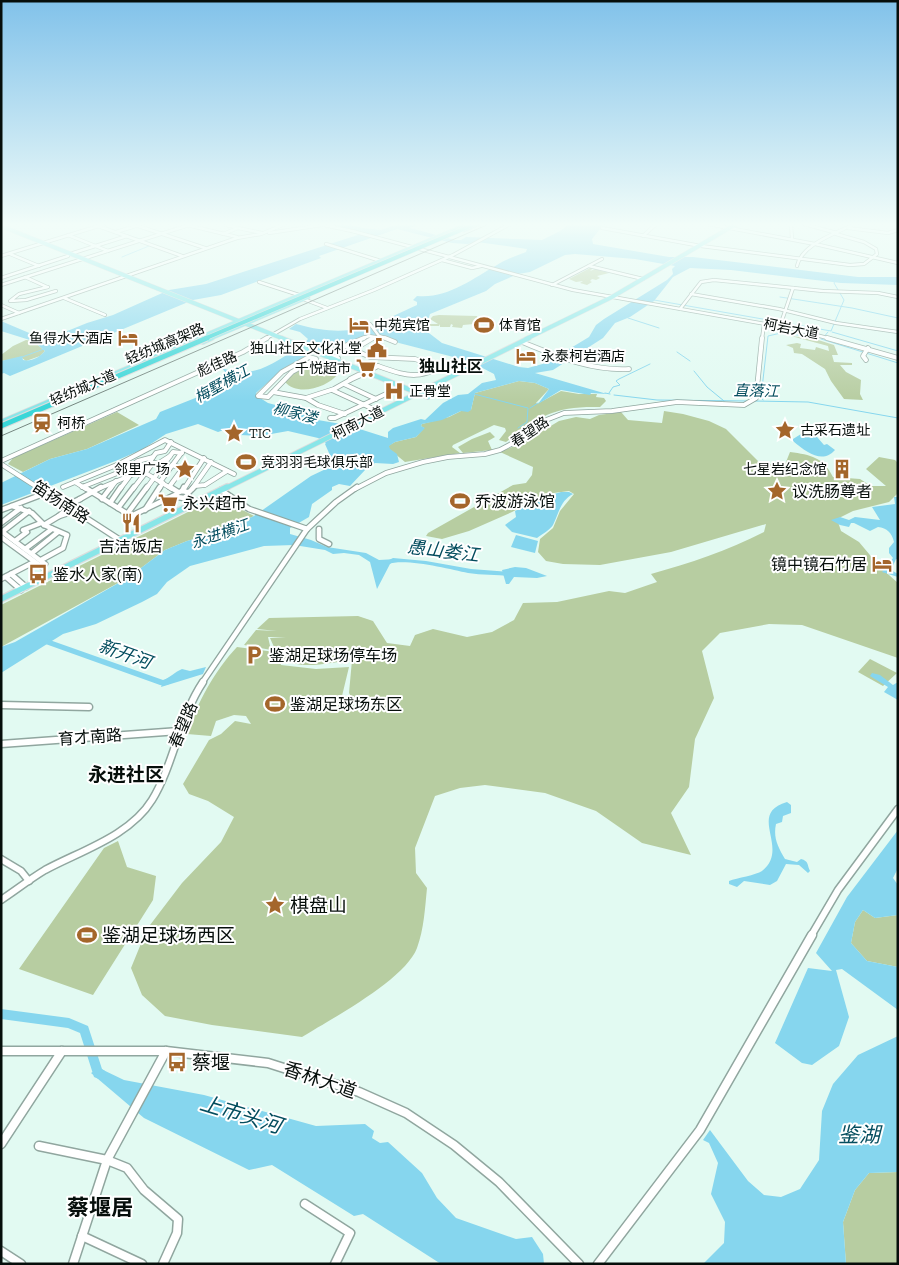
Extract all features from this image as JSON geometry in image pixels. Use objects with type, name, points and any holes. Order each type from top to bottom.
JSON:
[{"type":"highway","name":"轻纺城高架路","points":[[1,425],[334,283]]},
{"type":"main road","points":[[141,283],[271,335]]},
{"type":"main road","name":"轻纺城大道","points":[[242,323],[328,283]]},
{"type":"main road","name":"轻纺城大道","points":[[1,425],[340,283]]},
{"type":"main road","name":"柯南大道","points":[[1,599],[612,298],[636,283]]},
{"type":"main road","points":[[242,323],[416,394]]},
{"type":"street","points":[[39,283],[105,315]]},
{"type":"street","points":[[1,319],[107,283]]},
{"type":"street","points":[[262,283],[299,295]]},
{"type":"street","name":"彪佳路","points":[[1,463],[243,352],[292,323],[387,283]]},
{"type":"street","name":"柯岩大道","points":[[545,283],[612,298],[764,324],[781,323],[898,358]]},
{"type":"street","points":[[552,285],[556,283]]},
{"type":"street","points":[[680,309],[700,283]]},
{"type":"street","points":[[755,283],[793,288],[878,293],[898,297]]},
{"type":"street","points":[[48,287],[19,294],[10,301],[26,300],[56,291]]},
{"type":"street","points":[[781,323],[793,288]]},
{"type":"street","points":[[37,290],[44,294]]},
{"type":"street","points":[[691,294],[786,311],[836,323],[898,332]]},
{"type":"street","points":[[303,299],[327,308]]},
{"type":"street","points":[[1,305],[20,313]]},
{"type":"street","points":[[370,324],[379,336],[395,342]]},
{"type":"street","name":"春望路","points":[[1,900],[44,871],[102,843],[138,818],[151,802],[159,787],[179,731],[200,685],[303,535],[327,507],[384,473],[441,458],[490,454],[509,446],[543,420],[559,414],[585,410],[613,411],[669,403],[744,405],[756,398],[764,324]]},
{"type":"street","points":[[338,358],[326,353],[369,336],[376,337],[353,350]]},
{"type":"street","points":[[522,342],[578,364],[598,369],[629,369]]},
{"type":"street","points":[[343,345],[363,355],[382,359],[407,358],[442,367],[456,374]]},
{"type":"street","points":[[866,360],[864,353],[868,348]]},
{"type":"street","points":[[309,357],[316,358],[292,372],[273,392],[264,398],[258,396],[286,370],[309,357]]},
{"type":"street","points":[[306,398],[344,384],[378,366],[382,359]]},
{"type":"street","points":[[378,366],[414,378],[421,377],[453,362]]},
{"type":"street","points":[[286,370],[292,372]]},
{"type":"street","points":[[344,384],[376,399]]},
{"type":"street","points":[[332,390],[380,412]]},
{"type":"street","points":[[273,392],[306,398],[318,405],[345,414]]},
{"type":"street","points":[[330,418],[345,414],[388,393]]},
{"type":"street","points":[[63,487],[145,452],[165,440],[234,474]]},
{"type":"street","points":[[153,462],[150,462],[156,453],[164,451],[171,442]]},
{"type":"street","points":[[128,514],[173,452],[183,450]]},
{"type":"street","points":[[144,510],[183,450]]},
{"type":"street","points":[[153,462],[159,463],[170,456]]},
{"type":"street","points":[[82,487],[125,470],[130,464],[153,457]]},
{"type":"street","points":[[75,482],[133,516],[178,493],[204,458]]},
{"type":"street","points":[[125,461],[178,493],[187,495],[194,503]]},
{"type":"street","points":[[118,508],[153,462]]},
{"type":"street","points":[[178,493],[178,498],[187,495],[211,462]]},
{"type":"street","name":"笛扬南路","points":[[1,463],[120,540]]},
{"type":"street","points":[[169,487],[183,468],[172,465]]},
{"type":"street","points":[[110,504],[130,476],[138,469]]},
{"type":"street","points":[[195,486],[205,485],[228,471]]},
{"type":"street","points":[[180,472],[193,473]]},
{"type":"street","points":[[107,476],[114,482]]},
{"type":"street","points":[[15,541],[27,532],[23,530],[59,516],[92,492],[130,476]]},
{"type":"street","points":[[102,499],[114,482]]},
{"type":"street","points":[[221,490],[249,509],[308,529]]},
{"type":"street","points":[[1,510],[38,496]]},
{"type":"street","points":[[12,506],[25,510],[36,516],[42,524],[67,536],[64,548],[42,564]]},
{"type":"street","points":[[15,517],[25,510]]},
{"type":"street","points":[[1,523],[25,510]]},
{"type":"street","points":[[25,510],[1,531],[32,554],[42,564]]},
{"type":"street","points":[[319,529],[319,539],[329,544]]},
{"type":"street","points":[[44,538],[55,530]]},
{"type":"street","points":[[25,549],[55,530]]},
{"type":"street","points":[[32,554],[55,530]]},
{"type":"street","points":[[1,537],[34,562],[42,564]]},
{"type":"street","points":[[3,578],[34,562]]},
{"type":"street","points":[[11,574],[23,588]]},
{"type":"street","points":[[3,578],[23,588]]},
{"type":"street","points":[[1,705],[89,707]]},
{"type":"street","name":"育才南路","points":[[1,744],[179,731]]},
{"type":"street","points":[[598,1264],[700,1130],[838,890],[898,809]]},
{"type":"street","points":[[1,859],[20,871],[29,881]]},
{"type":"street","name":"香林大道","points":[[1,1051],[166,1051],[268,1063],[359,1092],[406,1114],[454,1145],[499,1182],[579,1264]]},
{"type":"street","points":[[1,1144],[62,1051]]},
{"type":"street","points":[[73,1264],[107,1160],[166,1051]]},
{"type":"street","points":[[39,1146],[107,1160],[127,1168],[144,1190],[178,1219],[178,1233],[163,1264]]},
{"type":"street","points":[[305,1204],[350,1233],[335,1264]]},
{"type":"street","points":[[82,1236],[142,1264]]},
{"type":"street","points":[[1,1251],[21,1264]]},
{"type":"green space","points":[[433,316],[477,316],[478,320],[474,324],[463,325],[462,328],[452,327],[453,325],[451,324],[450,327],[440,327],[440,324],[439,326],[428,326],[429,324],[438,324],[430,319]]},
{"type":"green space","points":[[791,336],[815,339],[834,345],[838,355],[832,355],[834,362],[852,363],[852,365],[840,365],[846,372],[861,380],[860,394],[863,400],[844,399],[825,369],[802,354],[794,353],[793,348],[786,345],[797,343],[801,344],[800,348],[815,350],[816,347],[829,351],[828,346]]},
{"type":"green space","points":[[26,340],[33,341],[45,351],[40,356],[26,361],[22,358],[1,361],[1,355],[13,346]]},
{"type":"green space","points":[[317,362],[336,367],[335,370],[338,374],[327,383],[313,388],[297,389],[285,382],[294,372]]},
{"type":"green space","points":[[519,381],[535,383],[549,389],[537,404],[561,391],[597,394],[596,397],[604,398],[606,401],[600,407],[571,408],[549,414],[529,425],[506,442],[499,440],[506,431],[505,428],[494,425],[453,445],[452,447],[460,453],[405,462],[389,449],[388,446],[395,442],[416,437],[424,428],[421,426],[422,424],[449,417],[461,411],[471,410],[475,393]]},
{"type":"green space","points":[[664,411],[709,421],[726,429],[759,462],[784,467],[790,452],[804,454],[821,461],[833,477],[860,479],[871,486],[886,486],[866,469],[879,457],[895,460],[898,463],[898,493],[889,502],[853,511],[837,519],[841,531],[859,542],[880,567],[898,583],[898,658],[802,625],[769,624],[720,633],[702,651],[714,698],[695,739],[689,787],[671,813],[691,855],[642,843],[596,811],[545,793],[485,785],[460,788],[435,796],[415,848],[416,873],[427,888],[424,918],[419,941],[410,960],[383,985],[366,998],[302,1037],[212,1025],[165,1016],[142,995],[131,968],[147,929],[182,883],[221,842],[234,817],[208,801],[189,794],[183,784],[209,740],[221,734],[235,721],[251,724],[246,716],[234,715],[216,721],[211,736],[187,734],[208,688],[229,656],[237,647],[275,652],[279,656],[281,665],[316,669],[349,667],[342,696],[359,710],[349,693],[352,660],[312,665],[289,662],[275,649],[270,638],[286,637],[268,637],[271,650],[244,645],[256,630],[277,631],[257,629],[269,618],[358,616],[373,621],[387,643],[410,646],[415,635],[433,629],[467,637],[492,632],[514,620],[523,603],[557,602],[609,591],[625,593],[657,582],[651,574],[708,556],[764,532],[766,524],[671,552],[600,565],[563,564],[546,561],[538,552],[540,539],[553,528],[560,511],[574,494],[569,491],[546,494],[469,531],[442,539],[426,536],[428,533],[513,485],[526,483],[532,475],[533,467],[500,452],[524,442],[559,421],[576,417],[590,419],[599,415],[621,412],[628,420],[662,423]]},
{"type":"green space","points":[[117,412],[139,425],[87,449],[50,459],[23,472],[8,464],[13,458]]},
{"type":"green space","points":[[490,432],[495,437],[488,441],[492,450],[463,453],[458,447],[472,439]]},
{"type":"green space","points":[[220,498],[254,516],[222,531],[187,541],[165,550],[129,577],[1,647],[1,605],[200,506]]},
{"type":"green space","points":[[870,659],[897,673],[883,686],[858,672]]},
{"type":"green space","name":"鉴湖足球场西区","points":[[118,841],[127,867],[156,876],[153,900],[93,995],[19,969],[104,848]]},
{"type":"green space","points":[[863,910],[875,918],[898,915],[898,967],[867,961],[851,943],[855,922]]},
{"type":"green space","points":[[898,1172],[898,1264],[846,1264],[843,1222],[855,1190],[869,1173]]},
{"type":"water","points":[[253,283],[221,295],[193,300],[10,376],[4,373],[1,374],[1,361],[22,356],[23,360],[32,360],[45,351],[33,341],[1,331],[1,321],[41,338],[55,336],[113,315],[169,290],[206,284]]},
{"type":"water","points":[[467,283],[497,283],[486,291],[430,314],[425,330],[442,343],[519,367],[528,368],[546,363],[589,337],[596,325],[604,319],[662,283],[668,283],[654,301],[630,317],[615,323],[603,338],[553,370],[535,373],[607,394],[591,393],[590,395],[561,390],[538,404],[549,389],[535,383],[519,381],[475,393],[471,410],[468,412],[461,411],[442,420],[422,424],[421,426],[425,428],[416,437],[395,442],[389,446],[397,454],[399,462],[393,464],[375,463],[366,469],[350,486],[339,484],[332,487],[332,490],[312,504],[309,517],[290,528],[290,534],[327,547],[366,553],[379,560],[397,559],[390,564],[377,589],[370,562],[359,555],[333,554],[325,550],[294,545],[264,546],[190,566],[167,582],[157,594],[96,624],[63,634],[1,673],[1,647],[15,642],[129,577],[165,550],[187,541],[222,531],[254,516],[311,476],[330,467],[333,462],[326,443],[318,438],[288,431],[260,436],[240,435],[224,430],[218,432],[198,424],[166,434],[143,449],[118,460],[1,505],[1,483],[50,459],[87,449],[156,419],[160,412],[218,389],[226,382],[218,377],[227,375],[222,368],[245,372],[266,367],[304,344],[308,339],[300,332],[289,329],[296,324],[331,330],[359,328],[372,325],[417,305],[417,302],[413,300],[417,296],[439,294]],"holes":[[[368,335],[381,335],[399,343],[469,361],[494,374],[496,380],[482,383],[468,394],[458,395],[443,403],[425,420],[421,419],[393,428],[388,432],[388,438],[347,425],[312,419],[302,412],[268,403],[257,396],[256,393],[284,368],[308,355]]]},
{"type":"water","points":[[842,283],[898,283],[898,285]]},
{"type":"water","points":[[806,433],[817,437],[824,445],[827,444],[835,450],[825,456],[809,453],[793,441],[793,439],[801,434]]},
{"type":"water","points":[[561,492],[573,494],[565,500],[552,527],[537,538],[512,532],[505,525],[516,517],[515,511],[543,497]]},
{"type":"water","points":[[894,497],[898,497],[898,559],[896,559],[891,570],[898,574],[898,577],[882,572],[893,558],[889,553],[889,548],[894,542],[889,531],[878,527],[870,531],[854,523],[851,523],[849,527],[831,520],[840,517],[849,520],[855,517],[880,520],[872,507],[895,504]]},
{"type":"water","points":[[516,535],[538,541],[535,553],[511,547]]},
{"type":"water","points":[[515,567],[526,568],[547,576],[537,578],[514,577],[509,584],[506,584],[502,570]]},
{"type":"water","points":[[206,667],[203,674],[161,687],[163,681],[182,669],[190,671]]},
{"type":"water","points":[[872,673],[880,675],[893,685],[898,682],[898,700],[884,692],[888,687],[870,676]]},
{"type":"water","points":[[787,802],[791,805],[791,813],[783,816],[782,822],[776,824],[775,834],[777,842],[785,859],[797,862],[801,859],[804,860],[807,862],[810,871],[808,873],[799,865],[786,864],[777,881],[770,885],[744,881],[737,887],[729,884],[729,881],[762,871],[770,862],[772,842],[769,823],[770,815],[775,807]]},
{"type":"water","points":[[898,830],[898,868],[893,878],[898,885],[898,915],[875,918],[863,910],[855,922],[851,943],[867,961],[898,967],[898,1010],[842,969],[836,970],[849,1017],[839,1046],[812,1065],[802,1063],[775,1043],[808,968],[832,971],[816,953],[847,897]]},
{"type":"water","name":"鉴湖","points":[[898,1036],[898,1172],[869,1173],[855,1190],[843,1222],[846,1264],[703,1264],[724,1243],[725,1222],[711,1194],[718,1163],[709,1143],[703,1140],[710,1130],[748,1181],[764,1195],[781,1197],[800,1189],[819,1160],[822,1111],[833,1084],[858,1055]]},
{"type":"water","points":[[99,1068],[124,1080],[204,1095],[316,1126],[365,1124],[374,1131],[372,1138],[380,1143],[388,1142],[422,1173],[437,1198],[456,1218],[516,1239],[532,1237],[543,1254],[544,1264],[441,1264],[363,1214],[354,1216],[272,1165],[249,1170],[144,1118],[91,1073]]},
{"type":"waterway","points":[[834,283],[844,300],[841,306]]},
{"type":"waterway","points":[[780,297],[841,306]]},
{"type":"waterway","points":[[654,300],[831,331],[841,306]]},
{"type":"waterway","points":[[841,306],[898,318]]},
{"type":"waterway","points":[[628,318],[659,328]]},
{"type":"waterway","points":[[763,400],[761,397],[768,336],[781,333],[823,338],[828,332]]},
{"type":"waterway","points":[[832,332],[898,351]]},
{"type":"waterway","points":[[821,339],[898,363]]},
{"type":"waterway","points":[[22,357],[44,349]]},
{"type":"waterway","points":[[677,352],[690,361]]},
{"type":"waterway","points":[[609,393],[613,387],[620,385],[616,381],[650,364]]},
{"type":"waterway","points":[[694,371],[707,387],[724,401]]},
{"type":"waterway","name":"直落江","points":[[605,393],[610,394]]},
{"type":"waterway","points":[[474,394],[528,408],[527,422],[518,428]]},
{"type":"waterway","name":"直落江","points":[[614,395],[657,400],[724,401]]},
{"type":"waterway","name":"直落江","points":[[724,401],[748,401]]},
{"type":"waterway","name":"直落江","points":[[754,401],[808,402],[898,418]]},
{"type":"waterway","points":[[530,408],[538,403]]},
{"type":"waterway","name":"愚山娄江","points":[[388,562],[393,560],[426,563],[471,571],[511,574]]},
{"type":"waterway","name":"新开河","points":[[42,640],[163,683],[171,680]]},
{"type":"waterway","name":"上市头河","points":[[1,1014],[69,1023],[84,1030],[98,1073],[101,1075]]},
{"type":"railway","points":[[1,436],[353,283]]},
{"type":"place","name":"中苑宾馆","points":[[359,325]]},
{"type":"place","name":"体育馆","points":[[484,325]]},
{"type":"place","name":"鱼得水大酒店","points":[[128,338]]},
{"type":"place","name":"独山社区文化礼堂","points":[[377,348]]},
{"type":"place","name":"永泰柯岩酒店","points":[[526,356]]},
{"type":"place","name":"千悦超市","points":[[366,368]]},
{"type":"place","name":"正骨堂","points":[[394,391]]},
{"type":"place","name":"柯桥","points":[[42,423]]},
{"type":"place","name":"古采石遗址","points":[[785,430]]},
{"type":"place","name":"TIC","points":[[234,433]]},
{"type":"place","name":"竞羽羽毛球俱乐部","points":[[246,462]]},
{"type":"place","name":"邻里广场","points":[[185,469]]},
{"type":"place","name":"七星岩纪念馆","points":[[842,469]]},
{"type":"place","name":"议洗肠尊者","points":[[777,491]]},
{"type":"place","name":"乔波游泳馆","points":[[460,501]]},
{"type":"place","name":"永兴超市","points":[[168,503]]},
{"type":"place","name":"吉洁饭店","points":[[131,523]]},
{"type":"place","name":"镜中镜石竹居","points":[[882,564]]},
{"type":"place","name":"鉴水人家(南)","points":[[38,574]]},
{"type":"place","name":"鉴湖足球场停车场","points":[[254,655]]},
{"type":"place","name":"鉴湖足球场东区","points":[[275,704]]},
{"type":"place","name":"棋盘山","points":[[275,905]]},
{"type":"place","name":"鉴湖足球场西区","points":[[87,935]]},
{"type":"place","name":"蔡堰","points":[[177,1062]]},
{"type":"district","name":"独山社区","points":[[451,366]]},
{"type":"district","name":"永进社区","points":[[126,774]]},
{"type":"district","name":"蔡堰居","points":[[100,1207]]},
{"type":"water label","name":"梅墅横江","points":[[222,384]]},
{"type":"water label","name":"柳家溇","points":[[295,413]]},
{"type":"water label","name":"永进横江","points":[[220,534]]}]
